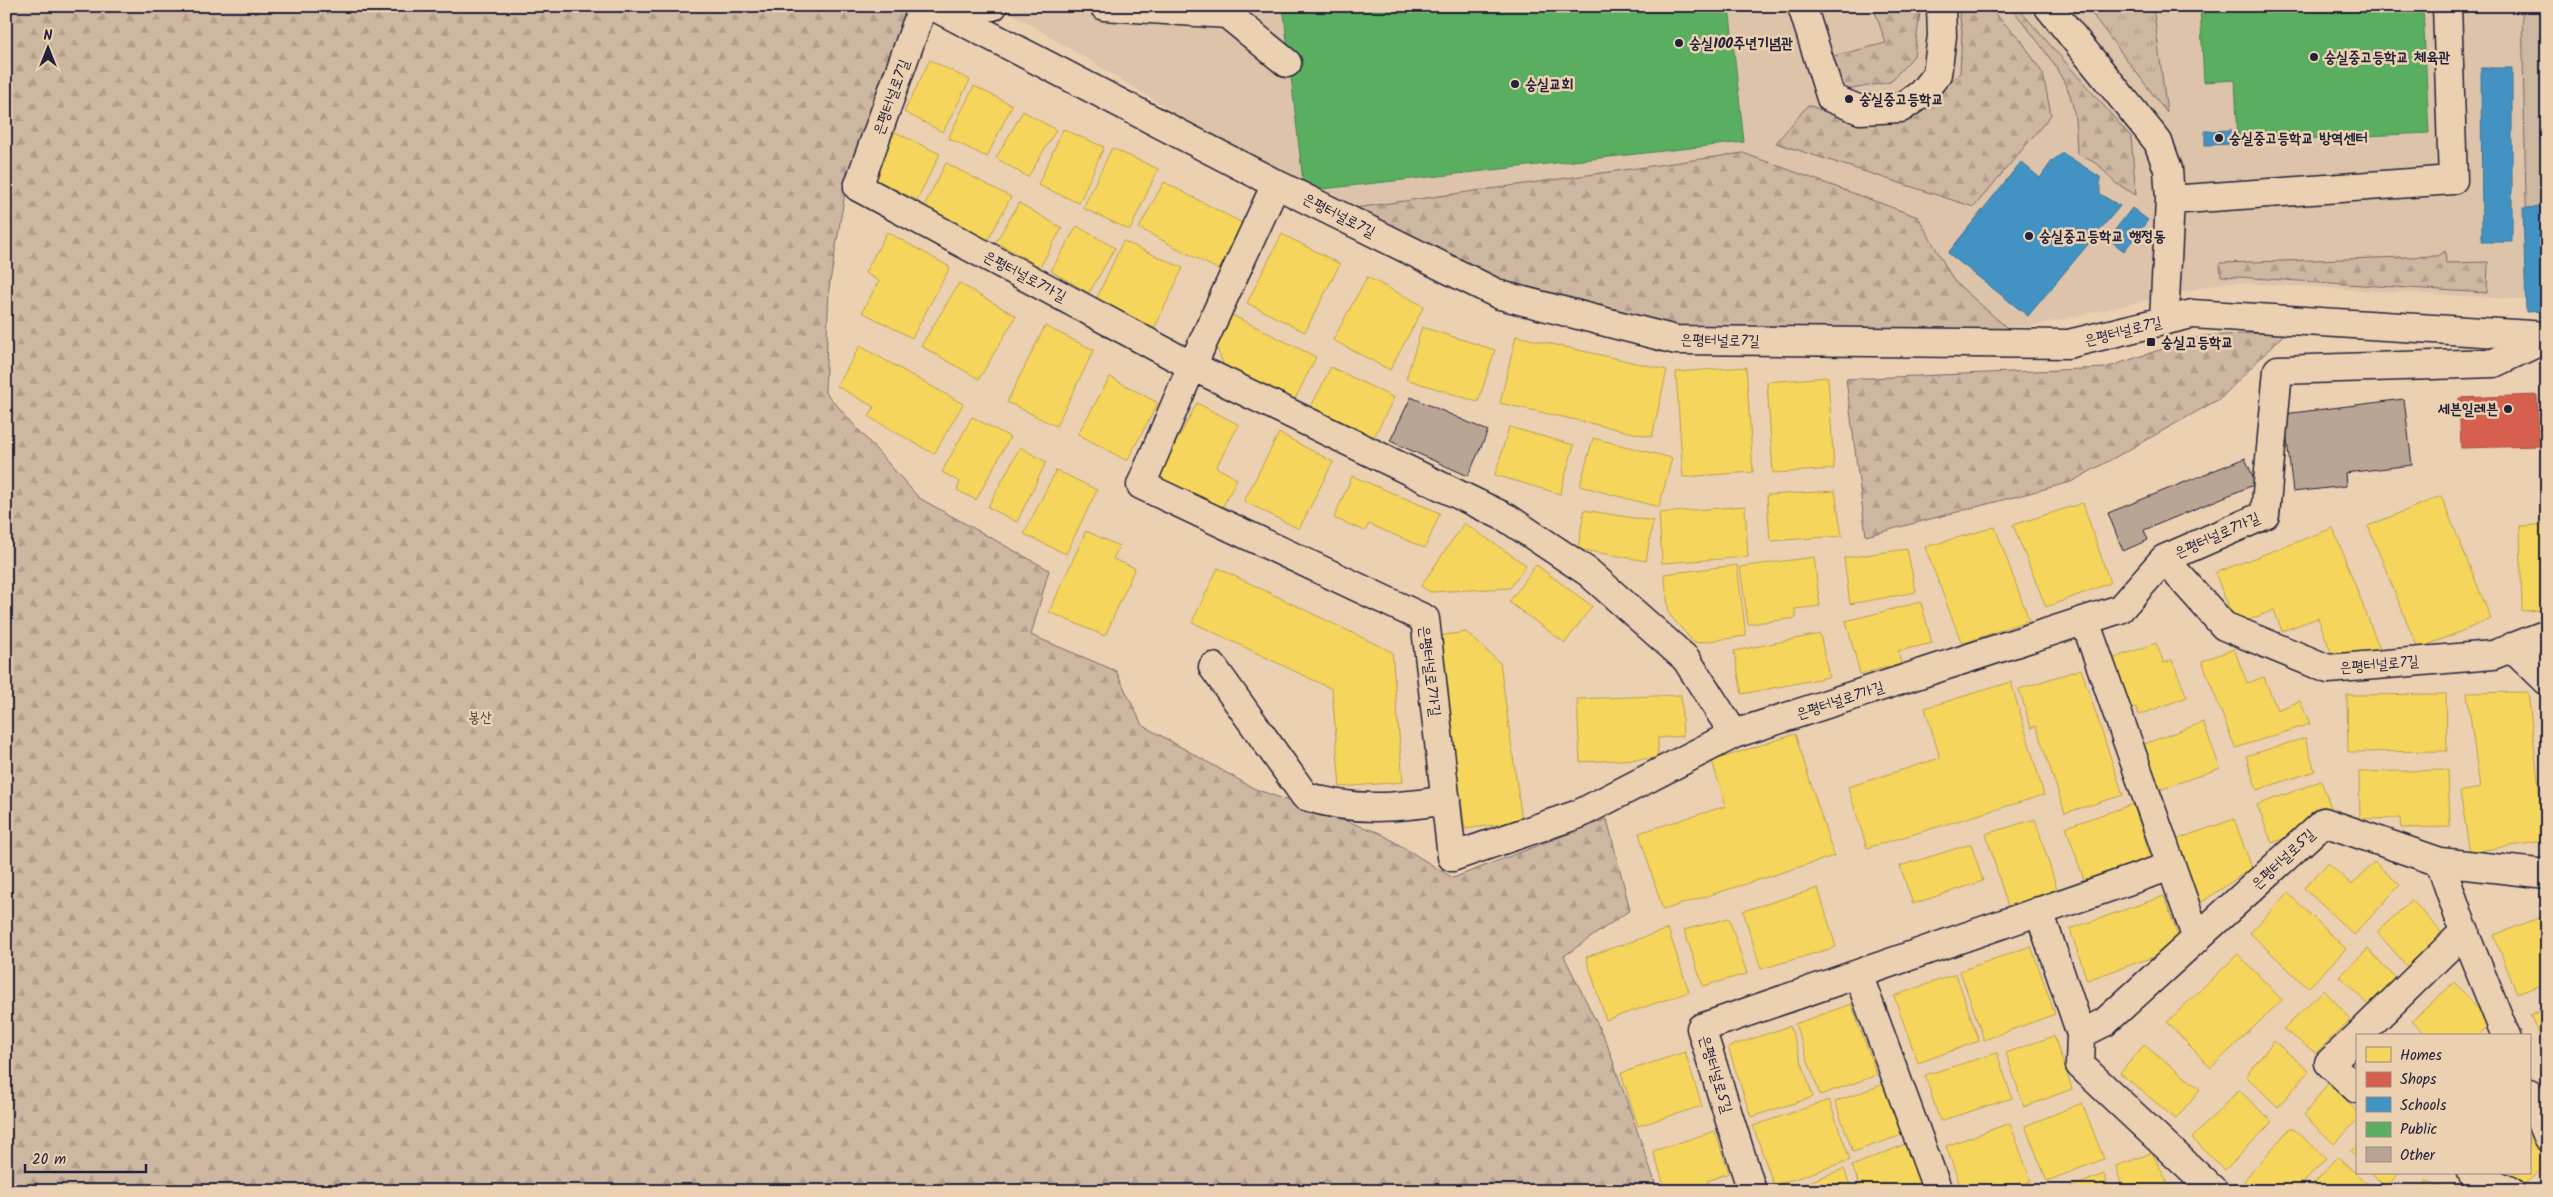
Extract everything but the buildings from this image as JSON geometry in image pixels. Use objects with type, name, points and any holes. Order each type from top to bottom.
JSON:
[{"type":"street","points":[[935,9],[993,6]]},
{"type":"street","points":[[1104,6],[1227,14],[1286,63]]},
{"type":"street","points":[[1802,6],[1831,98],[1860,110],[1901,108],[1921,94],[1937,74],[1942,36],[1941,6]]},
{"type":"street","points":[[2048,6],[2158,142],[2168,170],[2170,200],[2164,320]]},
{"type":"street","points":[[2170,200],[2452,180],[2447,6]]},
{"type":"street","name":"은평터널로7길","points":[[858,187],[935,9],[1276,184],[1500,295],[1676,340],[2068,344],[2192,314],[2547,337]]},
{"type":"street","name":"은평터널로7가길","points":[[1276,184],[1192,366],[1141,485],[1425,619],[1452,857],[1579,814],[1734,734],[2120,609],[2164,559],[2265,515],[2278,370],[2494,363],[2547,337]]},
{"type":"street","name":"은평터널로7가길","points":[[858,187],[1192,366],[1507,518],[1588,572],[1686,659],[1734,734]]},
{"type":"street","name":"은평터널로7길","points":[[2164,559],[2224,626],[2328,669],[2493,655],[2547,634]]},
{"type":"street","points":[[2085,621],[2197,939]]},
{"type":"street","points":[[2512,647],[2547,681]]},
{"type":"street","points":[[1213,667],[1305,796],[1330,804],[1398,808],[1446,800]]},
{"type":"street","name":"은평터널로5길","points":[[2081,1034],[2105,1022],[2324,822],[2440,862],[2547,874]]},
{"type":"street","points":[[2440,862],[2505,1034]]},
{"type":"street","name":"은평터널로5길","points":[[1752,1191],[1701,1028],[2171,866]]},
{"type":"street","points":[[2039,911],[2081,1034],[2080,1065],[2214,1191]]},
{"type":"street","points":[[2359,1034],[2465,931]]},
{"type":"street","points":[[1858,974],[1938,1191]]},
{"type":"street","points":[[2356,1037],[2329,1063],[2356,1088]]},
{"type":"street","points":[[2530,1095],[2547,1137]]},
{"type":"street","points":[[2473,1174],[2510,1191]]},
{"type":"shaded area","name":"숭실중고등학교","points":[[1000,6],[2547,6],[2547,301],[2227,282],[2028,327],[1781,320],[1541,281],[1304,191]]},
{"type":"green space","name":"봉산","points":[[6,6],[913,6],[848,175],[829,288],[825,392],[919,498],[1049,570],[1031,635],[1116,671],[1142,725],[1255,789],[1380,833],[1453,878],[1607,819],[1630,910],[1564,956],[1607,1044],[1658,1191],[6,1191]]},
{"type":"green space","points":[[1873,6],[1921,6],[1914,56],[1890,82],[1846,90],[1826,58],[1886,43]]},
{"type":"green space","points":[[1958,6],[1987,6],[2021,40],[2043,74],[2051,115],[1974,207],[1776,143],[1808,105],[1855,123],[1911,120],[1960,73],[1962,31]]},
{"type":"green space","points":[[2010,6],[2016,6],[2131,137],[2136,195],[2114,182],[2099,165],[2077,153],[2074,111],[2067,88],[2048,56]]},
{"type":"green space","points":[[2086,6],[2153,6],[2167,113]]},
{"type":"green space","points":[[2522,6],[2547,6],[2547,246],[2527,247]]},
{"type":"green space","points":[[1743,153],[1918,217],[1954,281],[2014,334],[1687,327],[1493,283],[1355,208]]},
{"type":"green space","points":[[2445,251],[2446,263],[2488,262],[2487,293],[2221,276],[2220,263],[2437,256]]},
{"type":"green space","points":[[2286,332],[2221,398],[2071,482],[1866,536],[1846,379],[2105,368],[2202,336]]},
{"type":"place","name":"숭실100주년기념관","points":[[1679,43]]},
{"type":"place","name":"숭실중고등학교 체육관","points":[[2314,57]]},
{"type":"place","name":"숭실교회","points":[[1515,84]]},
{"type":"place","name":"숭실중고등학교","points":[[1849,99]]},
{"type":"place","name":"숭실중고등학교 방역센터","points":[[2219,138]]},
{"type":"place","name":"숭실중고등학교 행정동","points":[[2029,236]]},
{"type":"place","name":"숭실고등학교","points":[[2151,342]]},
{"type":"place","name":"세븐일레븐","points":[[2508,409]]}]
